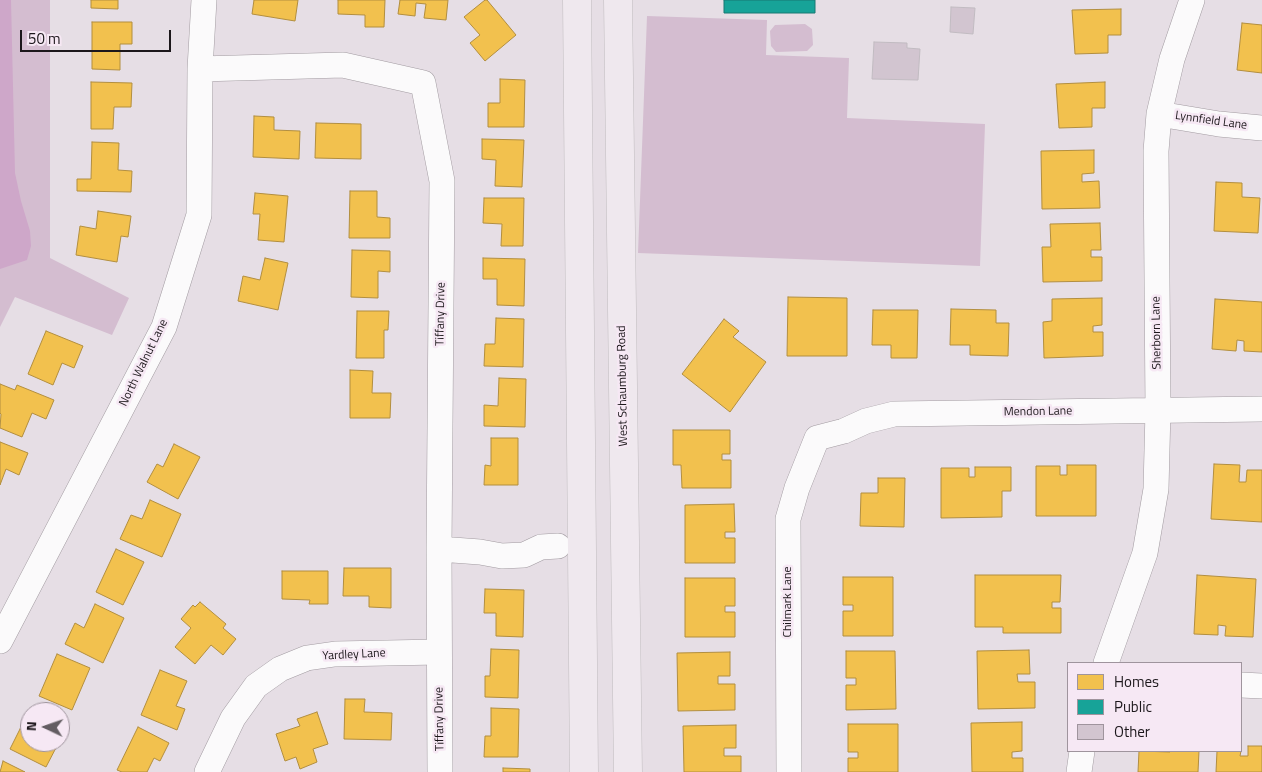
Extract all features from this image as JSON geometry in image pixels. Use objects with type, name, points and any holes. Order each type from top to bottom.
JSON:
[{"type":"main road","points":[[577,0],[584,772]]},
{"type":"main road","name":"West Schaumburg Road","points":[[618,0],[628,772]]},
{"type":"street","name":"North Walnut Lane","points":[[0,641],[164,327],[199,215],[200,69],[204,0]]},
{"type":"street","name":"Sherborn Lane","points":[[1106,662],[1145,553],[1156,489],[1158,410],[1156,151],[1159,114],[1172,59],[1192,0]]},
{"type":"street","name":"Tiffany Drive","points":[[200,69],[343,65],[423,83],[442,181],[439,549],[440,772]]},
{"type":"street","name":"Lynnfield Lane","points":[[1159,114],[1218,124],[1262,128]]},
{"type":"street","name":"Mendon Lane","points":[[817,438],[844,431],[866,421],[894,414],[1262,409]]},
{"type":"street","name":"Chilmark Lane","points":[[790,772],[788,519],[797,488],[817,438]]},
{"type":"street","points":[[439,549],[480,552],[502,556],[524,555],[541,547],[558,546]]},
{"type":"street","name":"Yardley Lane","points":[[207,772],[233,718],[256,686],[280,669],[307,658],[335,654],[439,652]]},
{"type":"street","points":[[1242,685],[1262,686]]},
{"type":"street","points":[[1079,772],[1082,752]]},
{"type":"shaded area","points":[[0,0],[50,0],[50,258],[129,298],[112,335],[15,297],[0,327]]},
{"type":"shaded area","points":[[0,0],[11,0],[15,173],[30,231],[31,246],[27,260],[0,269]]},
{"type":"shaded area","points":[[647,16],[767,20],[766,55],[849,58],[847,118],[985,124],[980,266],[638,253]]},
{"type":"shaded area","points":[[805,24],[812,29],[813,45],[807,51],[776,52],[771,46],[770,31],[775,25]]},
{"type":"building: Homes","points":[[91,0],[118,0],[118,9],[91,8]]},
{"type":"building: Homes","points":[[254,0],[298,0],[295,21],[252,14]]},
{"type":"building: Homes","points":[[338,0],[385,0],[384,27],[365,27],[365,15],[338,14]]},
{"type":"building: Homes","points":[[400,0],[448,0],[446,20],[424,18],[426,4],[416,3],[415,16],[398,14]]},
{"type":"building: Homes","points":[[485,0],[516,35],[485,61],[470,43],[480,35],[464,17]]},
{"type":"building: Homes","points":[[1121,9],[1121,35],[1108,35],[1108,53],[1075,54],[1072,10]]},
{"type":"building: Homes","points":[[92,22],[132,22],[132,44],[120,44],[120,70],[92,69]]},
{"type":"building: Homes","points":[[1242,23],[1262,25],[1262,73],[1237,70]]},
{"type":"building: Homes","points":[[500,79],[525,80],[524,127],[488,127],[488,103],[500,103]]},
{"type":"building: Homes","points":[[91,82],[132,83],[131,107],[114,107],[113,129],[91,129]]},
{"type":"building: Homes","points":[[1105,82],[1105,108],[1092,108],[1092,127],[1059,128],[1056,84]]},
{"type":"building: Homes","points":[[254,116],[274,117],[274,130],[300,131],[299,159],[253,157]]},
{"type":"building: Homes","points":[[316,123],[361,124],[361,159],[315,158]]},
{"type":"building: Homes","points":[[482,139],[524,140],[522,187],[495,186],[496,160],[482,159]]},
{"type":"building: Homes","points":[[92,142],[119,143],[118,170],[132,171],[131,192],[77,191],[77,179],[91,179]]},
{"type":"building: Homes","points":[[1094,150],[1094,173],[1082,174],[1082,182],[1099,181],[1100,208],[1042,209],[1041,151]]},
{"type":"building: Homes","points":[[1216,182],[1242,183],[1242,197],[1260,198],[1258,233],[1214,231]]},
{"type":"building: Homes","points":[[350,191],[377,191],[377,217],[390,218],[390,238],[349,238]]},
{"type":"building: Homes","points":[[255,193],[288,196],[284,242],[258,240],[260,214],[253,214]]},
{"type":"building: Homes","points":[[484,198],[524,198],[523,246],[501,246],[502,224],[483,223]]},
{"type":"building: Homes","points":[[98,211],[131,216],[128,237],[121,236],[117,262],[76,255],[80,226],[96,229]]},
{"type":"building: Homes","points":[[1100,223],[1101,250],[1091,250],[1091,257],[1102,257],[1102,281],[1043,282],[1042,247],[1051,247],[1050,224]]},
{"type":"building: Homes","points":[[352,250],[390,251],[390,272],[378,271],[378,298],[351,297]]},
{"type":"building: Homes","points":[[265,258],[288,263],[278,310],[238,301],[243,276],[260,280]]},
{"type":"building: Homes","points":[[483,258],[525,259],[524,306],[497,305],[497,279],[483,279]]},
{"type":"building: Homes","points":[[788,297],[847,298],[847,356],[787,356]]},
{"type":"building: Homes","points":[[1102,298],[1102,325],[1093,326],[1093,332],[1103,332],[1103,356],[1044,358],[1043,322],[1052,321],[1052,299]]},
{"type":"building: Homes","points":[[1215,299],[1262,302],[1262,352],[1244,351],[1244,341],[1237,340],[1236,351],[1212,349]]},
{"type":"building: Homes","points":[[951,309],[996,310],[996,323],[1009,323],[1008,356],[970,355],[970,345],[950,345]]},
{"type":"building: Homes","points":[[873,310],[918,310],[917,358],[891,358],[891,345],[872,345]]},
{"type":"building: Homes","points":[[357,311],[389,311],[388,330],[384,330],[384,358],[356,358]]},
{"type":"building: Homes","points":[[496,318],[524,319],[523,367],[484,366],[485,344],[495,344]]},
{"type":"building: Homes","points":[[724,319],[739,331],[733,337],[766,362],[730,412],[682,374]]},
{"type":"building: Homes","points":[[46,331],[83,346],[74,368],[62,363],[53,385],[28,374]]},
{"type":"building: Homes","points":[[350,370],[373,371],[372,393],[391,393],[390,418],[350,418]]},
{"type":"building: Homes","points":[[499,378],[526,379],[525,427],[484,426],[484,405],[498,406]]},
{"type":"building: Homes","points":[[0,384],[15,390],[17,385],[54,400],[46,419],[32,413],[22,437],[0,428]]},
{"type":"building: Homes","points":[[673,430],[730,430],[730,454],[722,454],[722,460],[731,460],[731,488],[682,488],[681,465],[673,465]]},
{"type":"building: Homes","points":[[491,438],[518,438],[518,485],[484,485],[485,465],[491,466]]},
{"type":"building: Homes","points":[[0,442],[28,453],[19,475],[6,469],[0,485]]},
{"type":"building: Homes","points":[[174,444],[200,457],[178,499],[147,482],[157,464],[163,467]]},
{"type":"building: Homes","points":[[1214,464],[1240,465],[1239,482],[1246,482],[1247,470],[1262,470],[1262,522],[1211,519]]},
{"type":"building: Homes","points":[[1067,465],[1096,465],[1096,516],[1036,516],[1036,466],[1060,466],[1060,475],[1067,475]]},
{"type":"building: Homes","points":[[975,467],[1011,467],[1011,491],[1002,491],[1002,517],[941,518],[941,468],[969,468],[969,477],[975,477]]},
{"type":"building: Homes","points":[[878,478],[905,478],[904,527],[860,526],[861,493],[878,493]]},
{"type":"building: Homes","points":[[150,500],[181,514],[162,557],[120,539],[131,515],[142,519]]},
{"type":"building: Homes","points":[[734,504],[735,532],[725,532],[725,538],[735,538],[735,563],[685,563],[685,505]]},
{"type":"building: Homes","points":[[116,549],[144,562],[123,605],[96,592]]},
{"type":"building: Homes","points":[[344,568],[391,568],[391,608],[369,607],[369,596],[343,596]]},
{"type":"building: Homes","points":[[282,571],[328,571],[328,604],[309,604],[310,600],[282,599]]},
{"type":"building: Homes","points":[[975,575],[1061,575],[1060,602],[1052,602],[1052,608],[1061,608],[1061,633],[1003,633],[1003,627],[975,627]]},
{"type":"building: Homes","points":[[1197,575],[1256,579],[1253,637],[1225,636],[1226,626],[1218,625],[1218,635],[1194,634]]},
{"type":"building: Homes","points":[[843,577],[893,577],[893,636],[843,636],[843,611],[853,611],[853,605],[843,605]]},
{"type":"building: Homes","points":[[685,578],[735,578],[735,606],[725,606],[725,612],[735,612],[735,637],[685,637]]},
{"type":"building: Homes","points":[[485,589],[524,590],[523,637],[496,636],[496,613],[484,613]]},
{"type":"building: Homes","points":[[200,602],[226,624],[223,628],[236,639],[223,655],[211,645],[195,664],[175,647],[191,628],[181,619],[193,605],[195,607]]},
{"type":"building: Homes","points":[[95,604],[124,618],[103,663],[65,644],[75,623],[84,628]]},
{"type":"building: Homes","points":[[491,649],[519,650],[518,698],[485,697],[485,676],[490,676]]},
{"type":"building: Homes","points":[[1029,650],[1030,674],[1017,674],[1018,682],[1035,682],[1035,708],[978,709],[977,651]]},
{"type":"building: Homes","points":[[846,651],[895,651],[896,709],[846,710],[846,685],[856,685],[856,678],[846,678]]},
{"type":"building: Homes","points":[[730,652],[730,676],[718,676],[718,684],[735,684],[735,710],[678,711],[677,653]]},
{"type":"building: Homes","points":[[57,654],[90,668],[72,710],[70,709],[70,702],[53,702],[39,696]]},
{"type":"building: Homes","points":[[160,670],[187,681],[176,706],[185,709],[177,730],[141,715]]},
{"type":"building: Homes","points":[[345,699],[365,699],[364,712],[392,713],[391,740],[344,739]]},
{"type":"building: Homes","points":[[491,708],[519,709],[518,757],[484,757],[485,736],[491,736]]},
{"type":"building: Homes","points":[[317,712],[328,744],[313,749],[317,762],[300,769],[296,757],[285,761],[276,734],[300,726],[297,719]]},
{"type":"building: Homes","points":[[1022,722],[1022,751],[1012,752],[1012,758],[1023,758],[1023,772],[972,772],[971,723]]},
{"type":"building: Homes","points":[[848,724],[898,724],[898,772],[848,772],[848,758],[858,758],[858,752],[848,752]]},
{"type":"building: Homes","points":[[736,725],[736,748],[724,748],[724,756],[741,756],[741,772],[684,772],[683,726]]},
{"type":"building: Homes","points":[[138,727],[169,743],[160,761],[154,758],[147,772],[122,772],[117,770]]},
{"type":"building: Homes","points":[[20,729],[20,752],[54,752],[46,767],[10,749]]},
{"type":"building: Homes","points":[[1248,746],[1262,746],[1262,772],[1216,772],[1217,752],[1241,752],[1240,756],[1248,756]]},
{"type":"building: Homes","points":[[1139,752],[1199,752],[1198,772],[1138,772]]},
{"type":"building: Homes","points":[[3,761],[25,772],[0,772]]},
{"type":"building: Homes","points":[[503,768],[530,769],[530,772],[503,772]]},
{"type":"building: Public","points":[[724,0],[815,0],[815,13],[724,13]]},
{"type":"building: Other","points":[[951,7],[975,8],[973,34],[950,32]]},
{"type":"building: Other","points":[[874,42],[907,43],[907,48],[920,49],[918,80],[872,79]]}]
